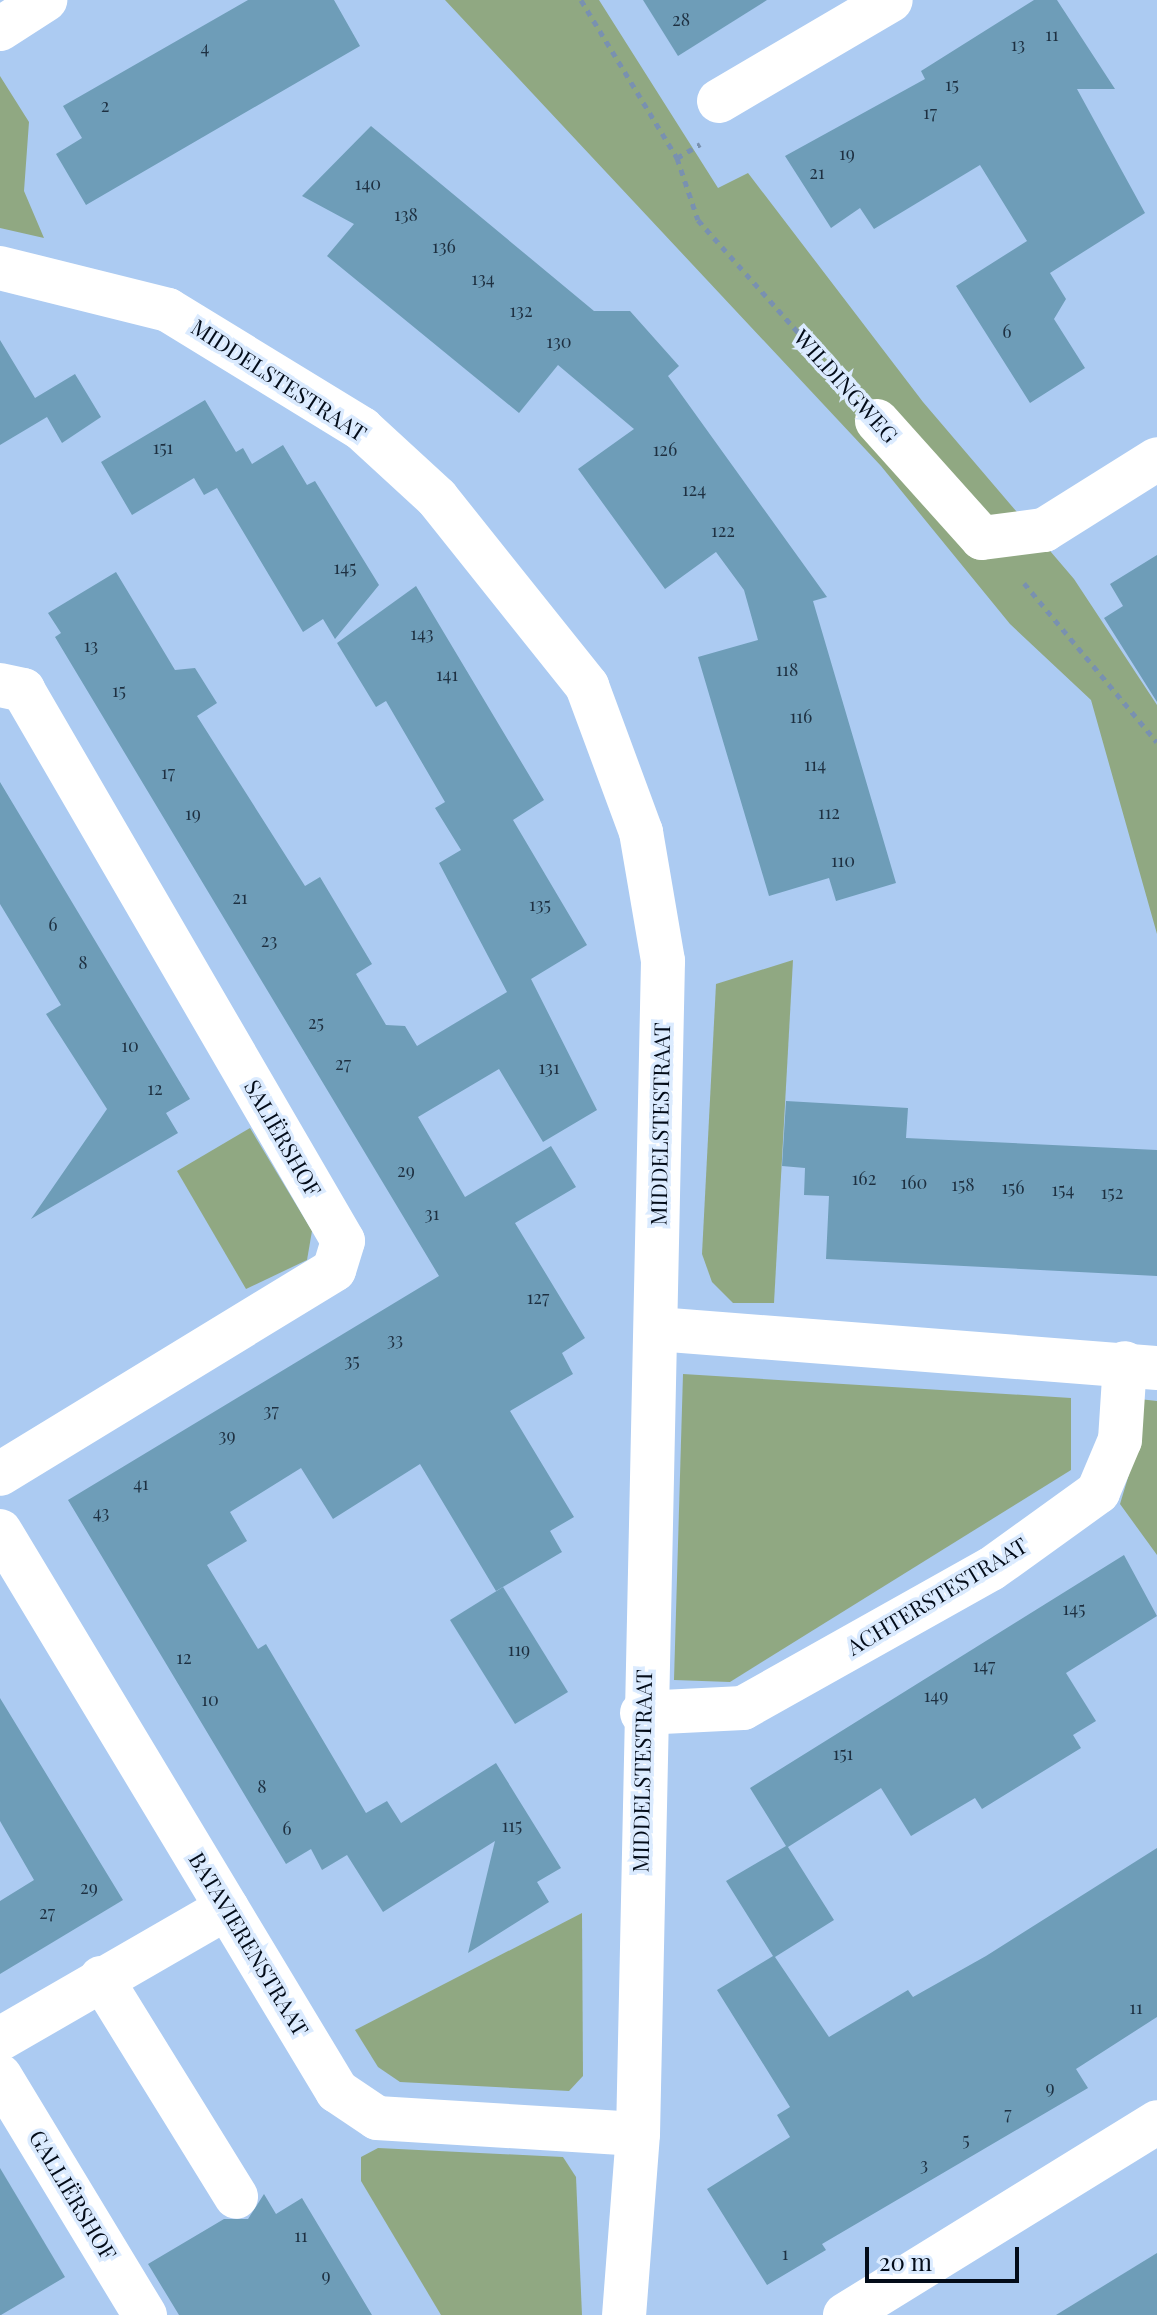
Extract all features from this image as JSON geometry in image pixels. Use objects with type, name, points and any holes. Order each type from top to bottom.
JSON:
[{"type":"street","points":[[0,29],[45,0]]},
{"type":"street","points":[[719,101],[891,0]]},
{"type":"street","name":"MIDDELSTESTRAAT","points":[[0,268],[168,310],[362,429],[437,498],[587,686],[641,832],[663,961],[657,1329],[642,1713],[638,2134],[624,2315]]},
{"type":"street","name":"WILDINGWEG","points":[[877,421],[982,538]]},
{"type":"street","points":[[982,538],[1044,530],[1157,459]]},
{"type":"street","name":"SALIËRSHOF","points":[[0,685],[23,690],[343,1241],[334,1270],[0,1474]]},
{"type":"street","name":"ACHTERSTESTRAAT","points":[[642,1713],[743,1708],[991,1569],[1098,1492],[1120,1440],[1141,1366],[657,1329]]},
{"type":"street","name":"BATAVIERENSTRAAT","points":[[0,1531],[337,2091],[377,2118],[638,2134]]},
{"type":"street","points":[[0,2039],[227,1908]]},
{"type":"street","points":[[101,1978],[236,2197]]},
{"type":"street","name":"GALLIËRSHOF","points":[[0,2076],[145,2315]]},
{"type":"street","points":[[845,2315],[1157,2122]]},
{"type":"path","name":"WILDINGWEG","points":[[581,0],[677,158],[698,220],[877,421]]},
{"type":"path","points":[[982,538],[1075,638],[1157,742]]},
{"type":"green space","points":[[445,0],[599,0],[718,188],[748,173],[923,402],[1074,579],[1157,705],[1157,934],[1091,700],[1010,624],[881,466]]},
{"type":"green space","points":[[0,76],[29,122],[24,191],[44,238],[0,228]]},
{"type":"green space","points":[[793,960],[774,1303],[733,1303],[712,1282],[702,1254],[716,984]]},
{"type":"green space","points":[[250,1128],[312,1231],[307,1260],[246,1289],[177,1171]]},
{"type":"green space","points":[[683,1374],[1071,1398],[1071,1470],[730,1682],[674,1680]]},
{"type":"green space","points":[[1139,1399],[1157,1401],[1157,1555],[1120,1504],[1136,1451]]},
{"type":"green space","points":[[582,1913],[583,2076],[569,2091],[400,2082],[378,2067],[355,2030]]},
{"type":"green space","points":[[378,2148],[563,2157],[576,2177],[582,2315],[441,2315],[361,2181],[361,2157]]},
{"type":"building","points":[[248,0],[334,0],[360,46],[86,205],[56,154],[82,138],[63,106]]},
{"type":"building","points":[[643,0],[767,0],[678,56]]},
{"type":"building","points":[[1034,0],[1057,0],[1115,89],[1077,89],[1145,213],[1050,273],[1066,299],[1054,319],[1085,368],[1030,403],[956,286],[1027,241],[980,165],[874,229],[860,208],[831,228],[785,156],[925,79],[921,71]]},
{"type":"building","points":[[371,126],[594,311],[630,311],[679,366],[668,376],[827,597],[813,601],[896,883],[836,901],[829,878],[769,896],[698,657],[758,640],[744,590],[716,552],[665,589],[578,469],[634,429],[558,365],[519,413],[327,256],[354,224],[302,196]]},
{"type":"building","points":[[0,340],[35,398],[75,374],[101,417],[62,443],[47,417],[0,445]]},
{"type":"building","points":[[205,400],[236,452],[243,448],[252,464],[283,445],[307,485],[315,481],[379,585],[335,639],[323,619],[303,632],[217,488],[204,495],[194,478],[132,515],[101,462]]},
{"type":"building","points":[[1157,555],[1157,702],[1104,618],[1123,606],[1110,584]]},
{"type":"building","points":[[116,572],[175,670],[195,668],[217,703],[197,716],[305,886],[320,877],[372,964],[356,974],[386,1025],[405,1026],[417,1046],[507,992],[439,863],[461,850],[435,808],[445,802],[386,701],[376,707],[337,643],[416,586],[544,800],[513,820],[587,945],[531,979],[597,1110],[543,1142],[499,1069],[418,1117],[465,1197],[551,1146],[576,1187],[515,1223],[585,1338],[562,1353],[573,1374],[510,1411],[574,1517],[550,1531],[562,1552],[496,1591],[420,1464],[333,1519],[301,1468],[230,1512],[247,1541],[207,1565],[258,1649],[266,1644],[366,1813],[387,1801],[401,1823],[496,1763],[561,1868],[537,1882],[549,1902],[468,1953],[495,1841],[383,1912],[347,1855],[322,1870],[311,1849],[286,1864],[68,1500],[439,1276],[55,637],[61,633],[48,613]]},
{"type":"building","points":[[0,782],[190,1099],[166,1113],[178,1133],[31,1219],[107,1109],[46,1014],[61,1005],[0,904]]},
{"type":"building","points":[[786,1101],[908,1108],[906,1138],[1157,1150],[1157,1276],[826,1259],[829,1196],[804,1195],[805,1168],[782,1166]]},
{"type":"building","points":[[1124,1555],[1157,1616],[1066,1673],[1096,1721],[1073,1735],[1081,1748],[982,1809],[975,1798],[911,1836],[881,1788],[788,1847],[834,1920],[775,1957],[829,2037],[908,1990],[913,1997],[986,1956],[1157,1848],[1157,2017],[1076,2069],[1088,2088],[822,2244],[826,2250],[767,2285],[707,2189],[790,2137],[777,2115],[790,2107],[717,1990],[773,1956],[726,1881],[786,1846],[750,1788]]},
{"type":"building","points":[[503,1587],[568,1692],[515,1724],[450,1620]]},
{"type":"building","points":[[0,1698],[123,1900],[0,1974],[0,1901],[34,1880],[0,1821]]},
{"type":"building","points":[[0,2168],[65,2277],[1,2315],[0,2315]]},
{"type":"building","points":[[264,2194],[276,2214],[302,2198],[372,2315],[179,2315],[148,2264],[224,2219],[248,2219]]},
{"type":"building","points":[[1157,2253],[1157,2315],[1056,2315]]}]
